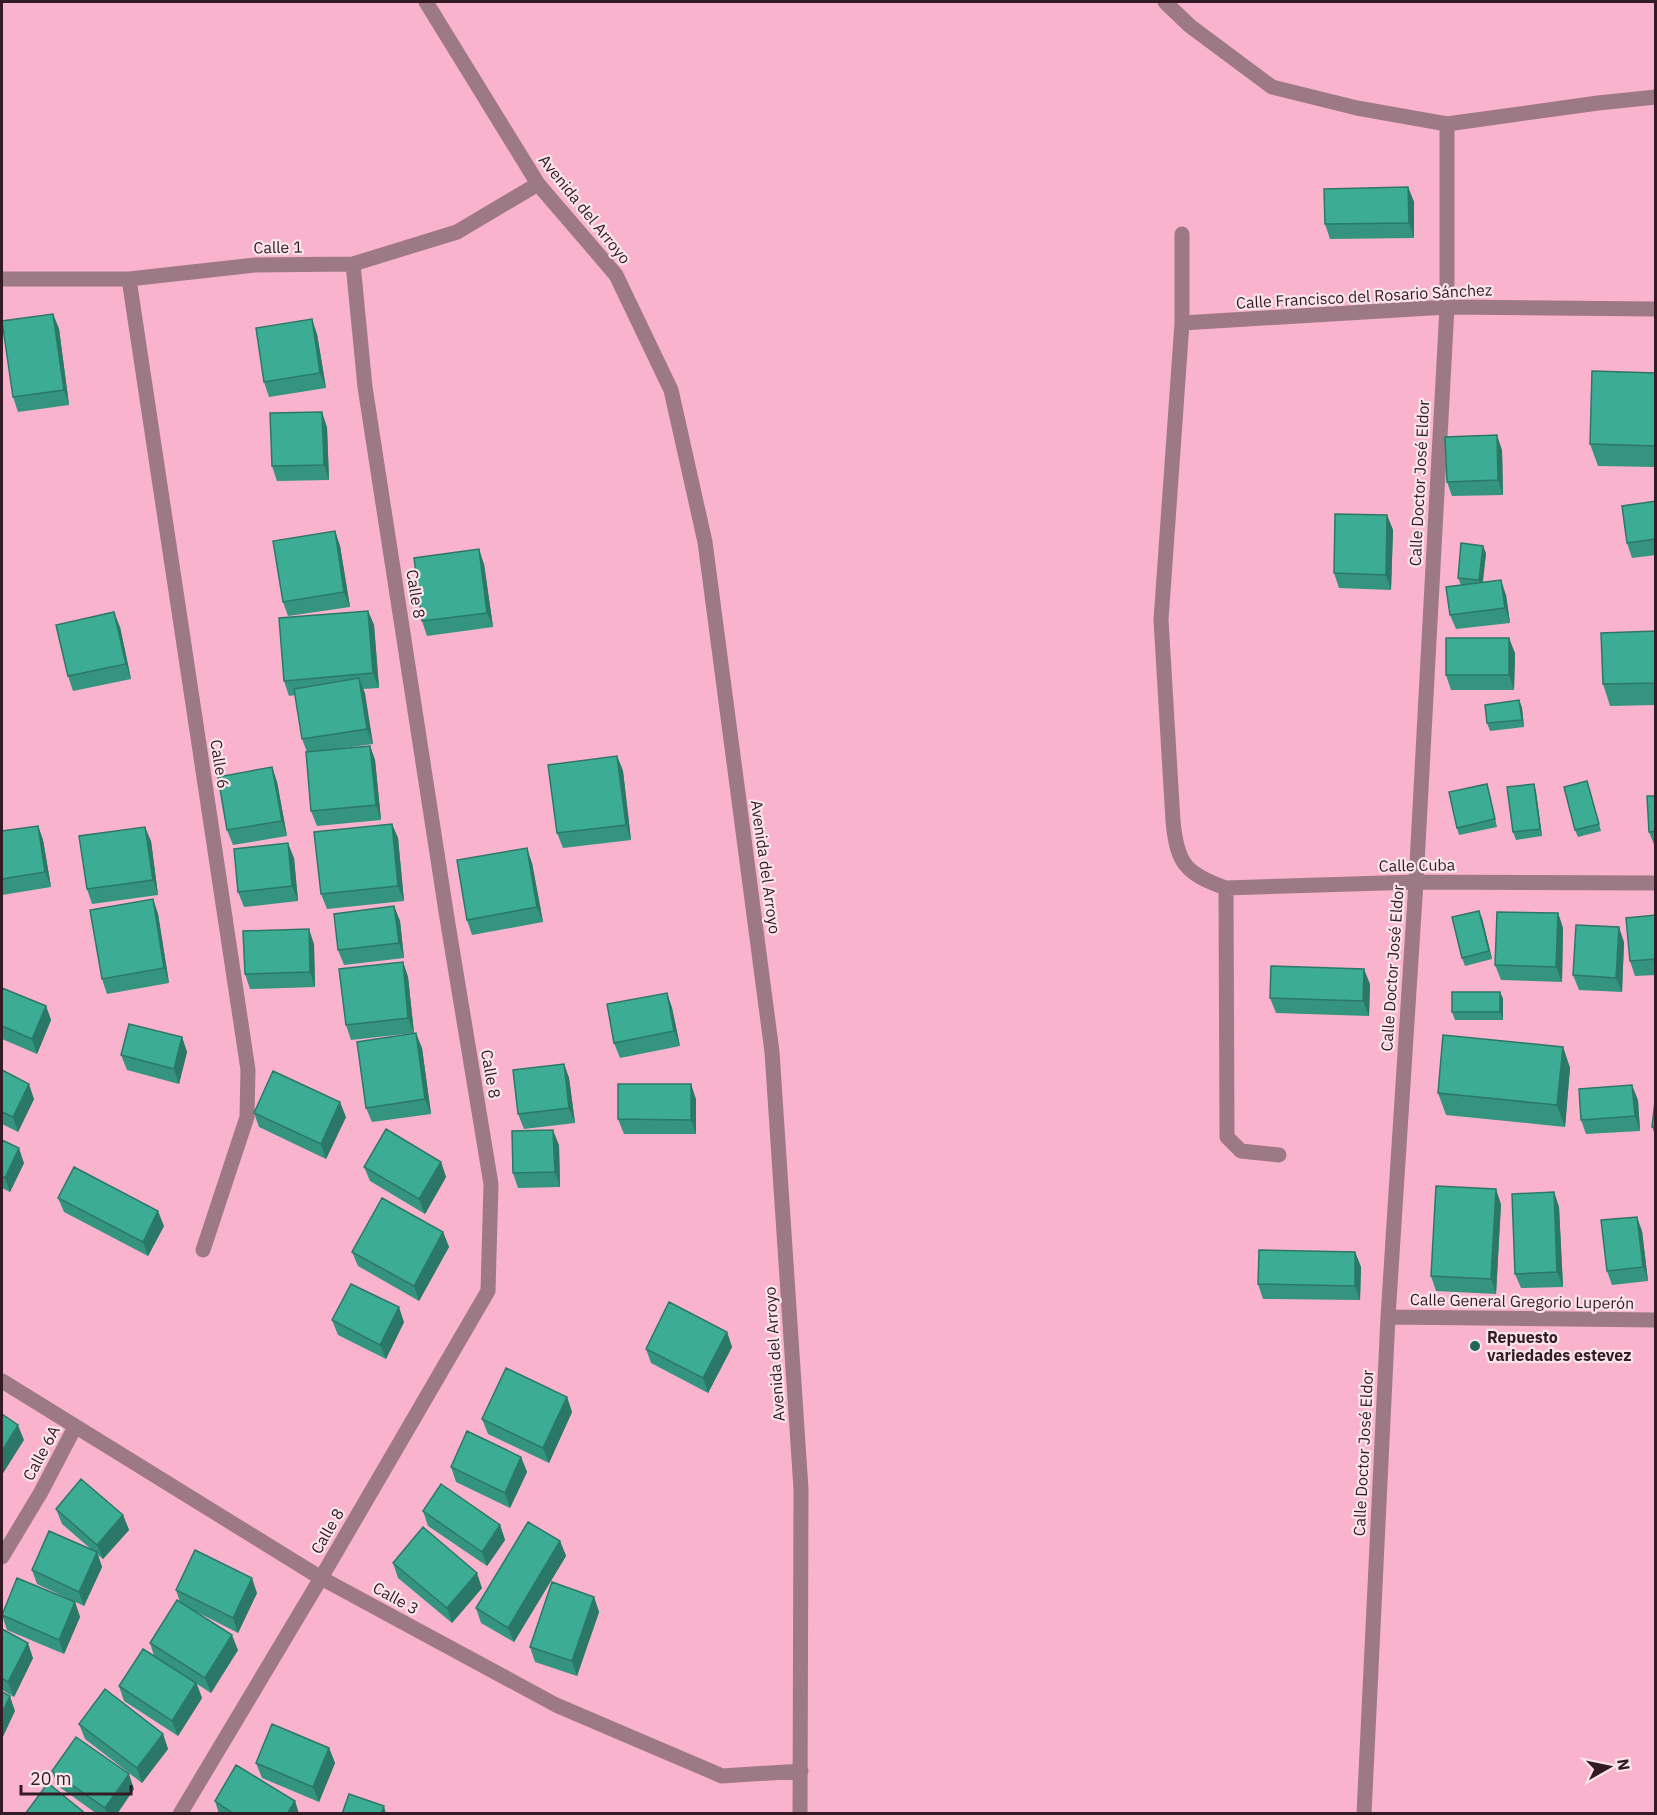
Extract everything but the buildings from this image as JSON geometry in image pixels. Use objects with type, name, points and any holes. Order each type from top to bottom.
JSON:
[{"type":"street","name":"Avenida del Arroyo","points":[[426,2],[538,184],[616,275],[671,390],[705,542],[772,1052],[801,1490],[800,1814]]},
{"type":"street","points":[[1165,2],[1190,26],[1272,87],[1357,108],[1447,124],[1656,97]]},
{"type":"street","name":"Calle Doctor José Eldor","points":[[1364,1814],[1388,1317],[1416,882],[1447,307],[1447,124]]},
{"type":"street","name":"Calle 1","points":[[2,279],[129,279],[255,265],[353,264],[457,232],[538,184]]},
{"type":"street","points":[[1182,234],[1182,323]]},
{"type":"street","name":"Calle 8","points":[[180,1814],[488,1291],[491,1184],[447,918],[365,387],[353,264]]},
{"type":"street","name":"Calle 6","points":[[129,279],[248,1070],[247,1117],[203,1250]]},
{"type":"street","name":"Calle Francisco del Rosario Sánchez","points":[[1182,323],[1447,307],[1656,309]]},
{"type":"street","name":"Calle Cuba","points":[[1182,323],[1161,620],[1175,846],[1186,866],[1201,880],[1226,888],[1416,882],[1656,884]]},
{"type":"street","points":[[1226,888],[1227,1137],[1241,1151],[1279,1155]]},
{"type":"street","name":"Calle General Gregorio Luperón","points":[[1388,1317],[1656,1320]]},
{"type":"street","name":"Calle 3","points":[[2,1381],[321,1578],[556,1706],[722,1776],[801,1771]]},
{"type":"street","name":"Calle 6A","points":[[2,1557],[41,1492],[75,1427]]},
{"type":"place","name":"Repuesto variedades estevez","points":[[1475,1346]]}]
